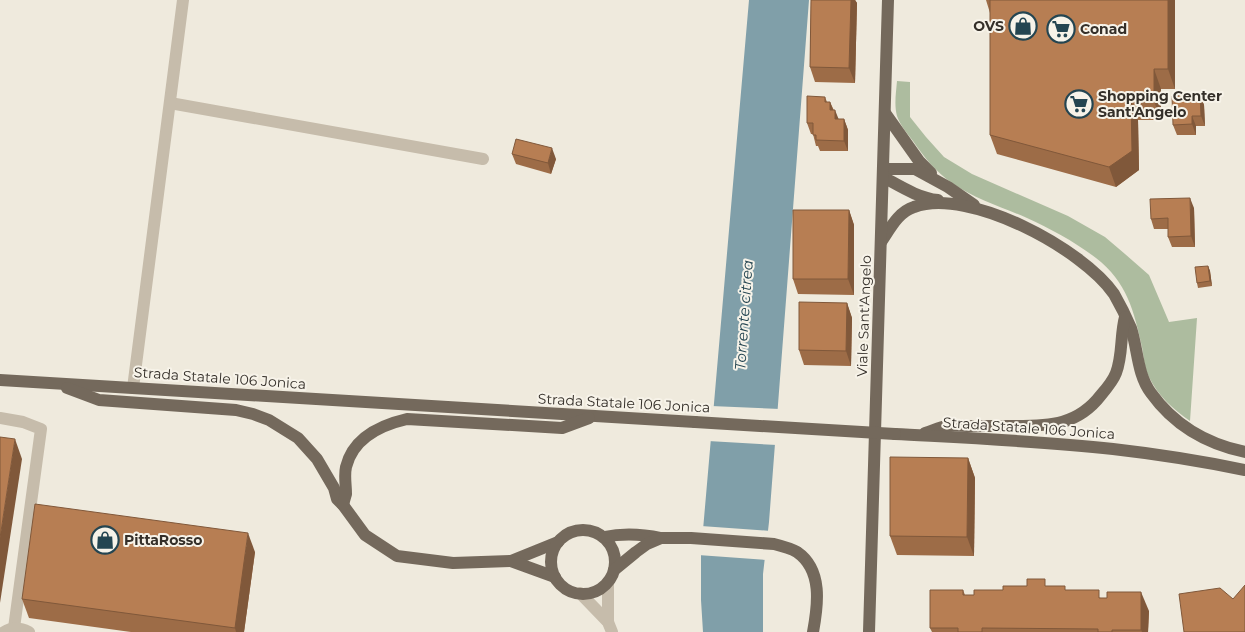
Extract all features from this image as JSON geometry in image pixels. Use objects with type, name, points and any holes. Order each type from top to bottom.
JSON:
[{"type":"main road","name":"Viale Sant'Angelo","points":[[869,632],[888,0]]},
{"type":"main road","points":[[885,113],[924,168],[982,210]]},
{"type":"main road","points":[[883,173],[915,169],[948,187]]},
{"type":"main road","points":[[883,173],[894,183],[944,203]]},
{"type":"main road","points":[[881,242],[893,224],[905,212],[913,207],[933,202],[962,204],[982,210],[1048,240],[1076,257],[1100,277],[1114,295],[1130,326],[1141,374],[1150,392],[1166,411],[1198,436],[1221,446],[1245,452]]},
{"type":"main road","points":[[918,435],[946,426],[1048,426],[1076,417],[1088,410],[1096,402],[1115,375],[1122,348],[1122,326],[1125,317]]},
{"type":"main road","name":"Strada Statale 106 Jonica","points":[[0,380],[1017,441],[1112,449],[1176,457],[1245,470]]},
{"type":"main road","points":[[56,383],[99,400],[236,410],[269,420],[298,438],[307,446],[334,488],[336,499],[343,505],[365,535],[397,556],[453,563],[511,561],[558,542]]},
{"type":"main road","points":[[343,505],[346,493],[346,468],[353,451],[368,435],[393,422],[407,420],[562,428],[594,416]]},
{"type":"main road","points":[[575,531],[595,532],[604,537],[614,552],[615,561],[612,576],[600,589],[590,593],[570,591],[555,577],[552,568],[553,550],[558,542],[566,535],[575,531]]},
{"type":"main road","points":[[604,537],[618,534],[633,534],[661,538],[691,538],[774,544],[786,547],[796,552],[806,561],[813,572],[817,588],[817,611],[813,632]]},
{"type":"main road","points":[[614,570],[636,552],[661,538]]},
{"type":"main road","points":[[511,561],[555,577]]},
{"type":"street","points":[[133,388],[183,0]]},
{"type":"street","points":[[170,103],[483,159]]},
{"type":"street","points":[[0,418],[23,422],[41,429],[9,630],[21,628],[29,632]]},
{"type":"street","points":[[608,582],[610,627]]},
{"type":"street","points":[[580,593],[610,627]]},
{"type":"green space","points":[[897,81],[910,82],[910,117],[944,157],[972,174],[1068,216],[1105,237],[1149,275],[1169,322],[1197,318],[1190,421],[1166,402],[1147,374],[1139,334],[1128,298],[1107,267],[1054,231],[970,194],[941,174],[921,153],[898,119],[895,103]]},
{"type":"water","name":"Torrente citrea","points":[[749,0],[809,0],[769,522],[763,574],[763,632],[703,632],[701,553]]},
{"type":"pier","points":[[711,406],[780,409],[777,445],[708,441]]},
{"type":"pier","points":[[701,526],[771,531],[767,560],[698,555]]},
{"type":"building","points":[[811,0],[851,0],[849,68],[810,67]]},
{"type":"building","name":"Shopping Center Sant'Angelo","points":[[990,0],[1168,0],[1168,69],[1154,69],[1154,101],[1131,101],[1132,151],[1109,167],[990,135]]},
{"type":"building","points":[[1200,95],[1201,116],[1192,116],[1192,124],[1173,125],[1172,96]]},
{"type":"building","points":[[807,96],[825,97],[825,102],[830,102],[830,110],[835,110],[835,119],[844,119],[844,141],[816,140],[816,135],[813,135],[813,123],[807,123]]},
{"type":"building","points":[[516,139],[552,148],[548,163],[512,154]]},
{"type":"building","points":[[1190,198],[1191,236],[1168,237],[1168,218],[1151,219],[1150,199]]},
{"type":"building","points":[[793,210],[849,210],[848,279],[793,279]]},
{"type":"building","points":[[1208,266],[1210,281],[1197,283],[1195,267]]},
{"type":"building","points":[[799,302],[847,303],[846,351],[799,350]]},
{"type":"building","points":[[0,437],[15,439],[0,538]]},
{"type":"building","points":[[890,457],[968,458],[967,537],[890,536]]},
{"type":"building","points":[[35,504],[248,533],[235,628],[22,599]]},
{"type":"building","points":[[1027,579],[1045,579],[1045,586],[1065,586],[1065,590],[1099,590],[1099,598],[1107,598],[1107,592],[1141,592],[1141,630],[1098,632],[1098,629],[982,628],[982,632],[958,632],[958,628],[930,628],[930,590],[963,590],[963,595],[974,595],[974,590],[1003,590],[1003,586],[1027,586]]},
{"type":"building","points":[[1245,585],[1245,632],[1184,632],[1179,594],[1220,588],[1233,599]]},
{"type":"place","name":"OVS","points":[[1023,26]]},
{"type":"place","name":"Conad","points":[[1061,29]]},
{"type":"place","name":"Shopping Center Sant'Angelo","points":[[1079,104]]},
{"type":"place","name":"PittaRosso","points":[[105,540]]}]
